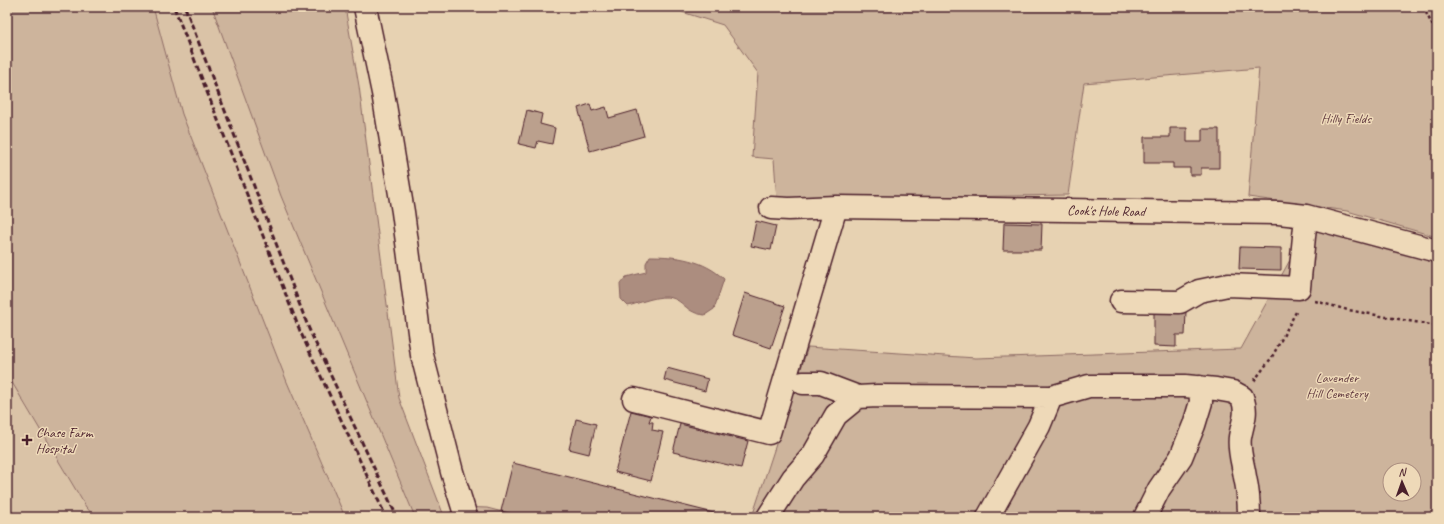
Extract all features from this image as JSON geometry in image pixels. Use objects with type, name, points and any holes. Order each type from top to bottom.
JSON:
[{"type":"street","points":[[365,7],[383,93],[403,212],[422,354],[452,472],[466,517]]},
{"type":"street","points":[[634,399],[769,433],[836,207]]},
{"type":"street","name":"Cook's Hole Road","points":[[771,208],[790,209],[836,207],[1279,212],[1306,216],[1437,251]]},
{"type":"street","points":[[1121,301],[1180,302],[1199,291],[1228,285],[1299,288],[1306,216]]},
{"type":"street","points":[[803,383],[821,383],[858,397],[1052,397],[1089,386],[1185,386],[1233,392],[1242,397],[1246,414],[1240,438],[1241,463],[1245,475],[1249,517]]},
{"type":"street","points":[[1145,517],[1159,489],[1181,457],[1198,410],[1200,402],[1200,387]]},
{"type":"street","points":[[768,517],[793,478],[813,455],[836,415],[858,397]]},
{"type":"street","points":[[988,517],[1039,426],[1052,397]]},
{"type":"path","points":[[1423,7],[1437,34]]},
{"type":"path","points":[[1310,299],[1348,310],[1437,326]]},
{"type":"path","points":[[1242,397],[1272,357],[1300,304]]},
{"type":"shaded area","points":[[153,7],[212,7],[281,196],[415,517],[345,517],[287,382],[182,114]]},
{"type":"shaded area","points":[[650,256],[690,260],[708,267],[724,279],[714,309],[705,315],[699,314],[690,310],[680,302],[667,297],[650,299],[628,306],[621,299],[620,284],[626,277],[646,272],[646,263]]},
{"type":"shaded area","name":"Chase Farm Hospital","points":[[7,374],[86,507],[95,517],[7,517]]},
{"type":"green space","points":[[7,7],[153,7],[182,114],[287,382],[345,517],[95,517],[86,507],[7,374]]},
{"type":"green space","points":[[212,7],[345,7],[359,86],[399,398],[444,516],[459,507],[487,508],[522,517],[415,517],[281,196]]},
{"type":"green space","name":"Hilly Fields","points":[[676,7],[1437,7],[1437,237],[1347,211],[1248,197],[1259,68],[1084,83],[1068,195],[777,200],[774,159],[752,157],[758,73],[723,25],[682,12]]},
{"type":"green space","name":"Lavender Hill Cemetery","points":[[1307,229],[1437,255],[1437,517],[752,517],[808,347],[976,358],[1241,349]]},
{"type":"building","points":[[590,104],[592,111],[606,107],[609,118],[637,110],[644,136],[590,151],[578,108]]},
{"type":"building","points":[[527,110],[542,114],[540,124],[555,128],[552,144],[538,141],[536,148],[519,144]]},
{"type":"building","points":[[1170,128],[1187,128],[1187,142],[1202,142],[1202,129],[1219,129],[1219,168],[1201,168],[1201,175],[1190,175],[1190,168],[1173,168],[1173,163],[1144,163],[1144,137],[1170,137]]},
{"type":"building","points":[[756,221],[776,226],[771,250],[751,246]]},
{"type":"building","points":[[1004,223],[1042,224],[1041,250],[1003,250]]},
{"type":"building","points":[[1240,247],[1281,248],[1281,270],[1239,269]]},
{"type":"building","points":[[745,293],[785,306],[771,348],[732,335]]},
{"type":"building","points":[[1154,311],[1186,311],[1185,335],[1176,335],[1176,347],[1154,346]]},
{"type":"building","points":[[667,368],[708,379],[705,391],[664,380]]},
{"type":"building","points":[[631,411],[651,416],[649,422],[653,422],[652,430],[663,432],[651,481],[615,472]]},
{"type":"building","points":[[576,419],[596,424],[589,454],[569,449]]},
{"type":"building","points":[[680,424],[748,441],[741,468],[673,452]]},
{"type":"building","points":[[513,463],[730,517],[524,517],[501,511]]},
{"type":"railway","points":[[174,7],[300,331],[386,517]]},
{"type":"railway","points":[[185,7],[309,329],[397,517]]},
{"type":"place","name":"Chase Farm Hospital","points":[[27,440]]}]
